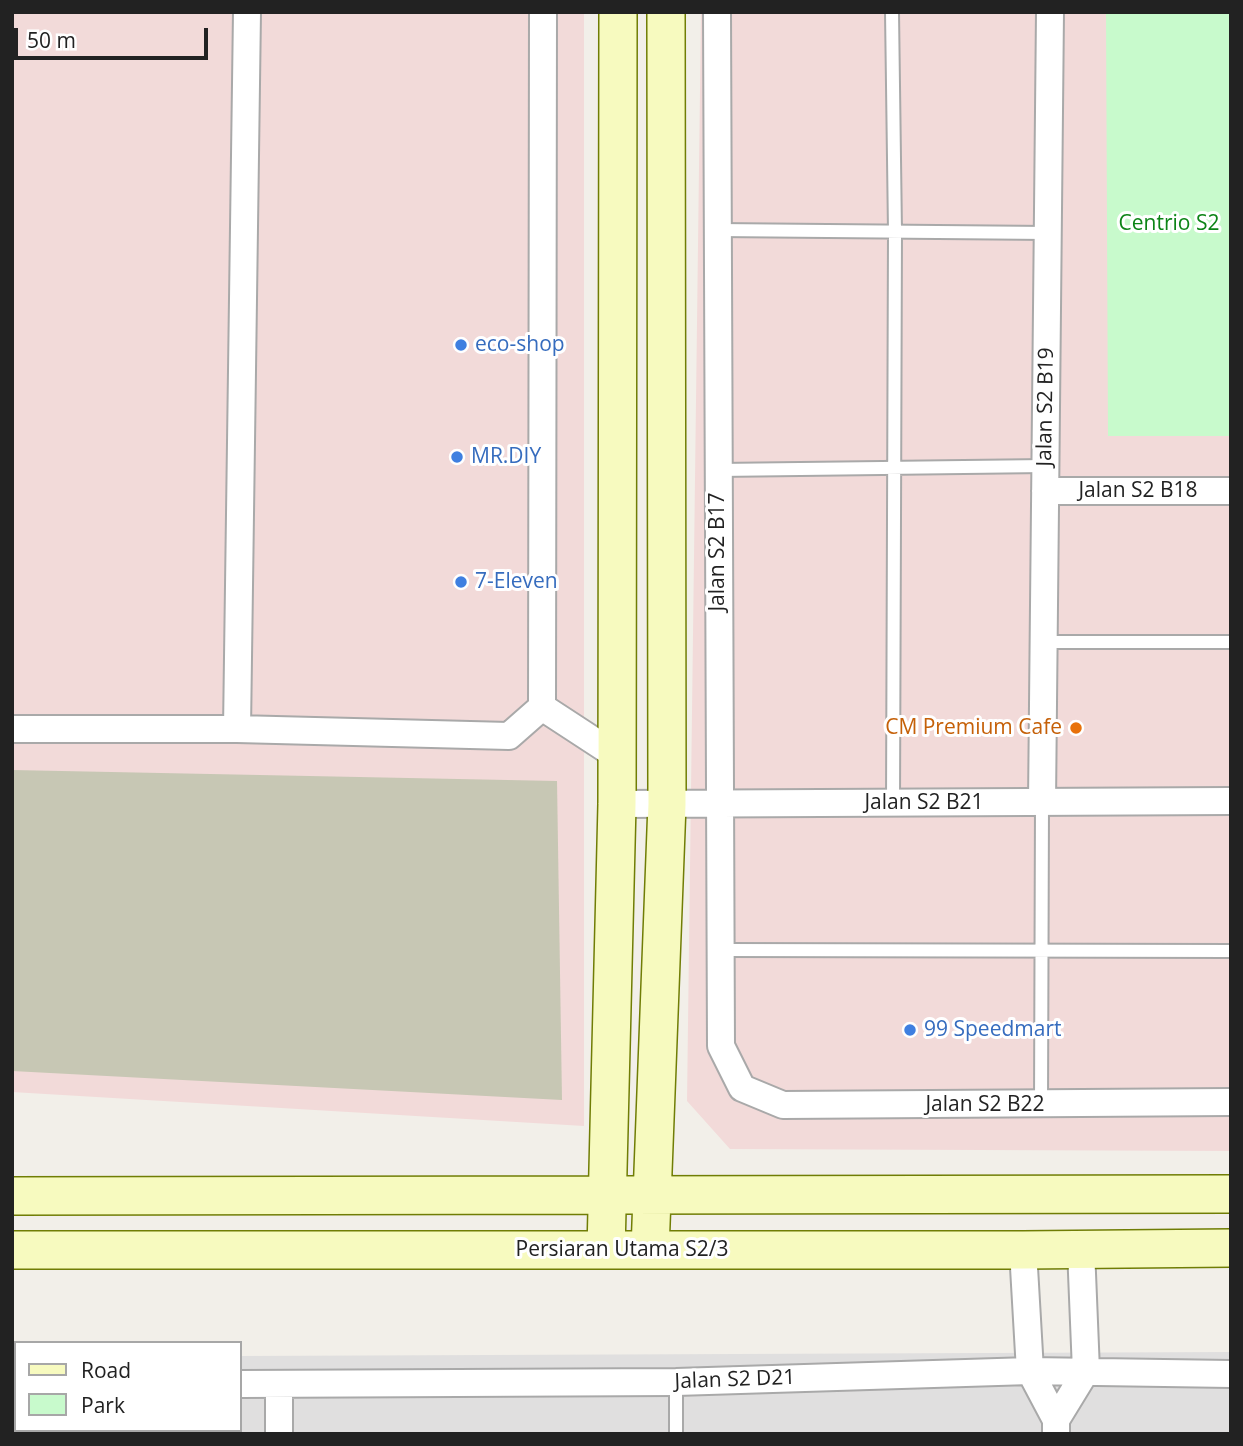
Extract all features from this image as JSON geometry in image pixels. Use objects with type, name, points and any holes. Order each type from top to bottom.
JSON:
[{"type":"street","points":[[237,729],[247,12]]},
{"type":"street","points":[[12,729],[237,729],[509,736],[542,707],[543,12]]},
{"type":"street","points":[[606,1250],[617,804],[618,12]]},
{"type":"street","points":[[650,1250],[667,804],[666,12]]},
{"type":"street","name":"Jalan S2 B17","points":[[717,12],[721,1046],[741,1088]]},
{"type":"street","name":"Jalan S2 B19","points":[[1042,802],[1050,12]]},
{"type":"street","name":"Jalan S2 B18","points":[[1046,479],[1231,491]]},
{"type":"street","points":[[542,707],[617,756]]},
{"type":"street","name":"Jalan S2 B21","points":[[617,804],[1231,801]]},
{"type":"street","name":"Jalan S2 B22","points":[[741,1088],[783,1105],[1231,1102]]},
{"type":"street","points":[[12,1196],[1231,1194]]},
{"type":"street","name":"Persiaran Utama S2/3","points":[[12,1250],[1231,1248]]},
{"type":"street","points":[[1056,1427],[1086,1371],[1081,1249]]},
{"type":"street","points":[[1023,1250],[1030,1371],[1056,1427]]},
{"type":"street","name":"Jalan S2 D21","points":[[242,1384],[676,1382],[1030,1371],[1231,1374]]},
{"type":"street","points":[[279,1385],[279,1434]]},
{"type":"lane","points":[[892,12],[895,232],[892,803]]},
{"type":"lane","points":[[717,230],[1048,233]]},
{"type":"lane","points":[[718,470],[894,468],[1046,479]]},
{"type":"lane","points":[[1044,642],[1231,642]]},
{"type":"lane","points":[[1041,1105],[1042,802]]},
{"type":"lane","points":[[722,950],[1231,951]]},
{"type":"lane","points":[[676,1382],[676,1434]]},
{"type":"shaded area","points":[[12,12],[584,12],[584,1126],[12,1092]]},
{"type":"shaded area","points":[[701,12],[1231,12],[1231,1151],[730,1149],[687,1101]]},
{"type":"shaded area","points":[[12,770],[557,781],[562,1100],[12,1071]]},
{"type":"shaded area","points":[[1231,1352],[1231,1434],[12,1434],[12,1357],[14,1432],[242,1432],[242,1356]]},
{"type":"green space","name":"Centrio S2","points":[[1106,12],[1231,12],[1231,436],[1108,436]]},
{"type":"place","name":"eco-shop","points":[[461,345]]},
{"type":"place","name":"MR.DIY","points":[[457,457]]},
{"type":"place","name":"7-Eleven","points":[[461,582]]},
{"type":"place","name":"CM Premium Cafe","points":[[1076,728]]},
{"type":"place","name":"99 Speedmart","points":[[910,1030]]}]
